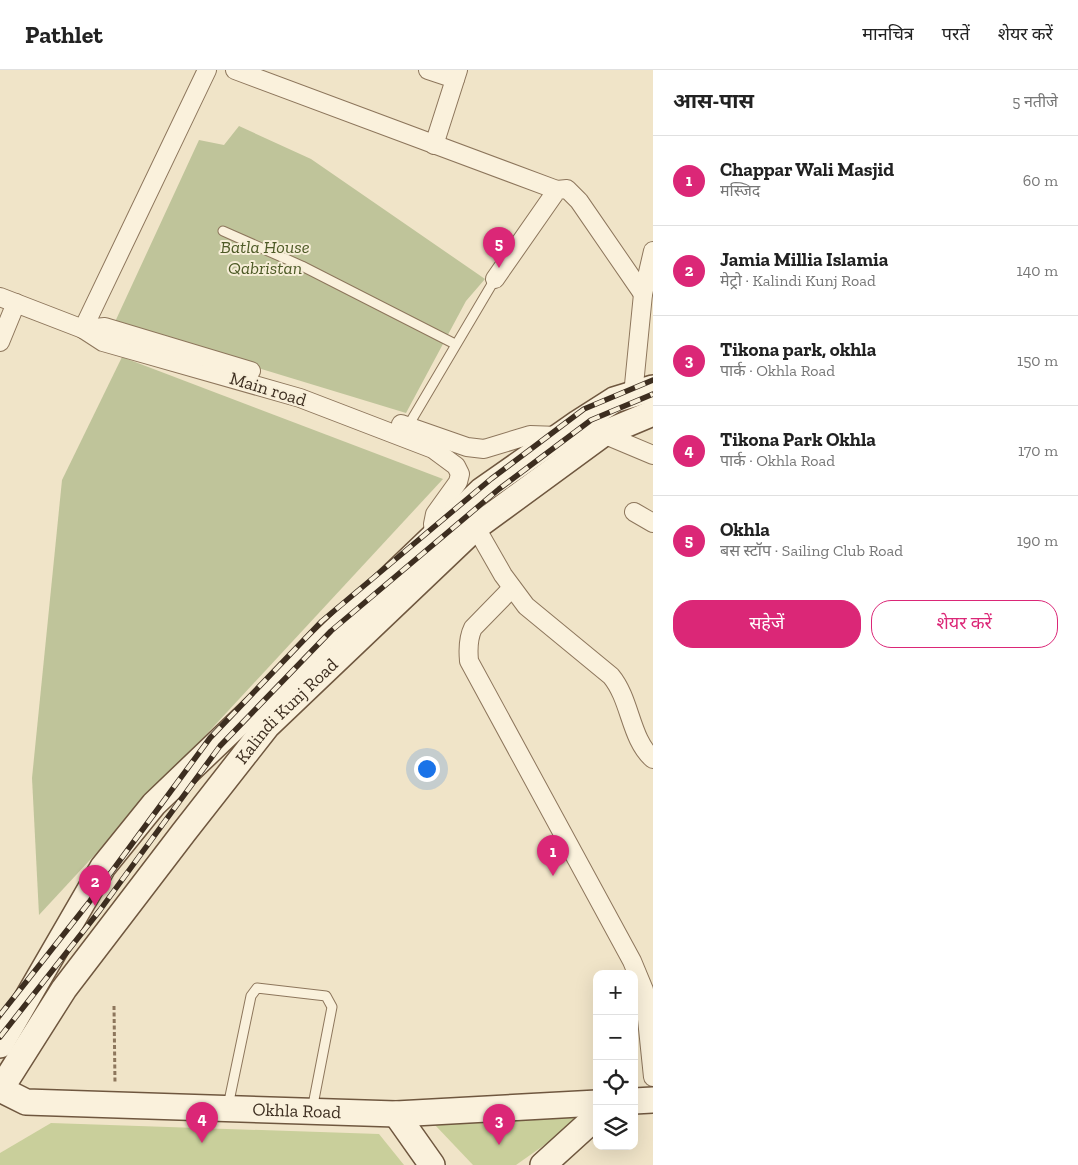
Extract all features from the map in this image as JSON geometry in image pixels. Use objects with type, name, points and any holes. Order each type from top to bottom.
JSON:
[{"type":"main road","name":"Kalindi Kunj Road","points":[[0,1090],[64,989],[267,726],[470,518],[482,491],[614,400],[643,391]]},
{"type":"main road","name":"Kalindi Kunj Road","points":[[0,1045],[103,866],[154,804],[434,536],[470,518],[603,434],[653,413]]},
{"type":"main road","name":"Okhla Road","points":[[0,1090],[26,1102],[396,1114],[593,1103]]},
{"type":"main road","points":[[638,1101],[653,1100]]},
{"type":"main road","points":[[396,1114],[432,1165]]},
{"type":"main road","points":[[543,1165],[593,1120]]},
{"type":"street","points":[[84,329],[207,70]]},
{"type":"street","points":[[235,70],[557,190],[567,189],[575,196],[643,294]]},
{"type":"street","points":[[428,70],[457,74],[434,145]]},
{"type":"street","points":[[495,279],[557,190]]},
{"type":"street","points":[[643,391],[643,294],[653,252]]},
{"type":"street","points":[[0,342],[8,300]]},
{"type":"street","name":"Main road","points":[[8,300],[84,329],[103,342],[300,398],[433,449],[456,466],[460,474],[458,482],[435,514],[433,524],[434,536]]},
{"type":"street","points":[[84,329],[105,327],[302,386],[467,448],[484,450],[530,435],[560,436]]},
{"type":"street","points":[[603,434],[653,455]]},
{"type":"street","points":[[634,512],[653,523]]},
{"type":"street","points":[[470,518],[512,588],[526,606],[617,683],[642,747],[653,759]]},
{"type":"street","points":[[512,588],[473,628],[470,635],[470,661],[648,989],[653,1077]]},
{"type":"lane","points":[[223,232],[302,266],[455,344]]},
{"type":"lane","points":[[408,426],[495,279]]},
{"type":"lane","points":[[228,1108],[252,996],[257,988],[326,996],[332,1007],[312,1111]]},
{"type":"path","points":[[114,1006],[115,1105]]},
{"type":"green space","name":"Batla House Qabristan","points":[[239,126],[311,159],[485,279],[466,301],[406,413],[114,324],[199,140],[224,145]]},
{"type":"green space","points":[[122,357],[443,479],[39,915],[32,778],[62,480]]},
{"type":"green space","points":[[567,1106],[577,1122],[516,1165],[473,1165],[435,1125]]},
{"type":"green space","points":[[51,1123],[379,1134],[404,1165],[0,1165],[0,1153]]},
{"type":"railway","points":[[0,1015],[90,901],[210,738],[322,621],[491,479],[584,409],[653,380]]},
{"type":"railway","points":[[0,1037],[100,910],[220,746],[331,631],[499,489],[591,420],[653,394]]},
{"type":"place","name":"Okhla","points":[[499,268]]},
{"type":"place","name":"Chappar Wali Masjid","points":[[553,876]]},
{"type":"place","name":"Jamia Millia Islamia","points":[[95,906]]},
{"type":"place","name":"Tikona Park Okhla","points":[[202,1143]]},
{"type":"place","name":"Tikona park, okhla","points":[[499,1145]]}]
